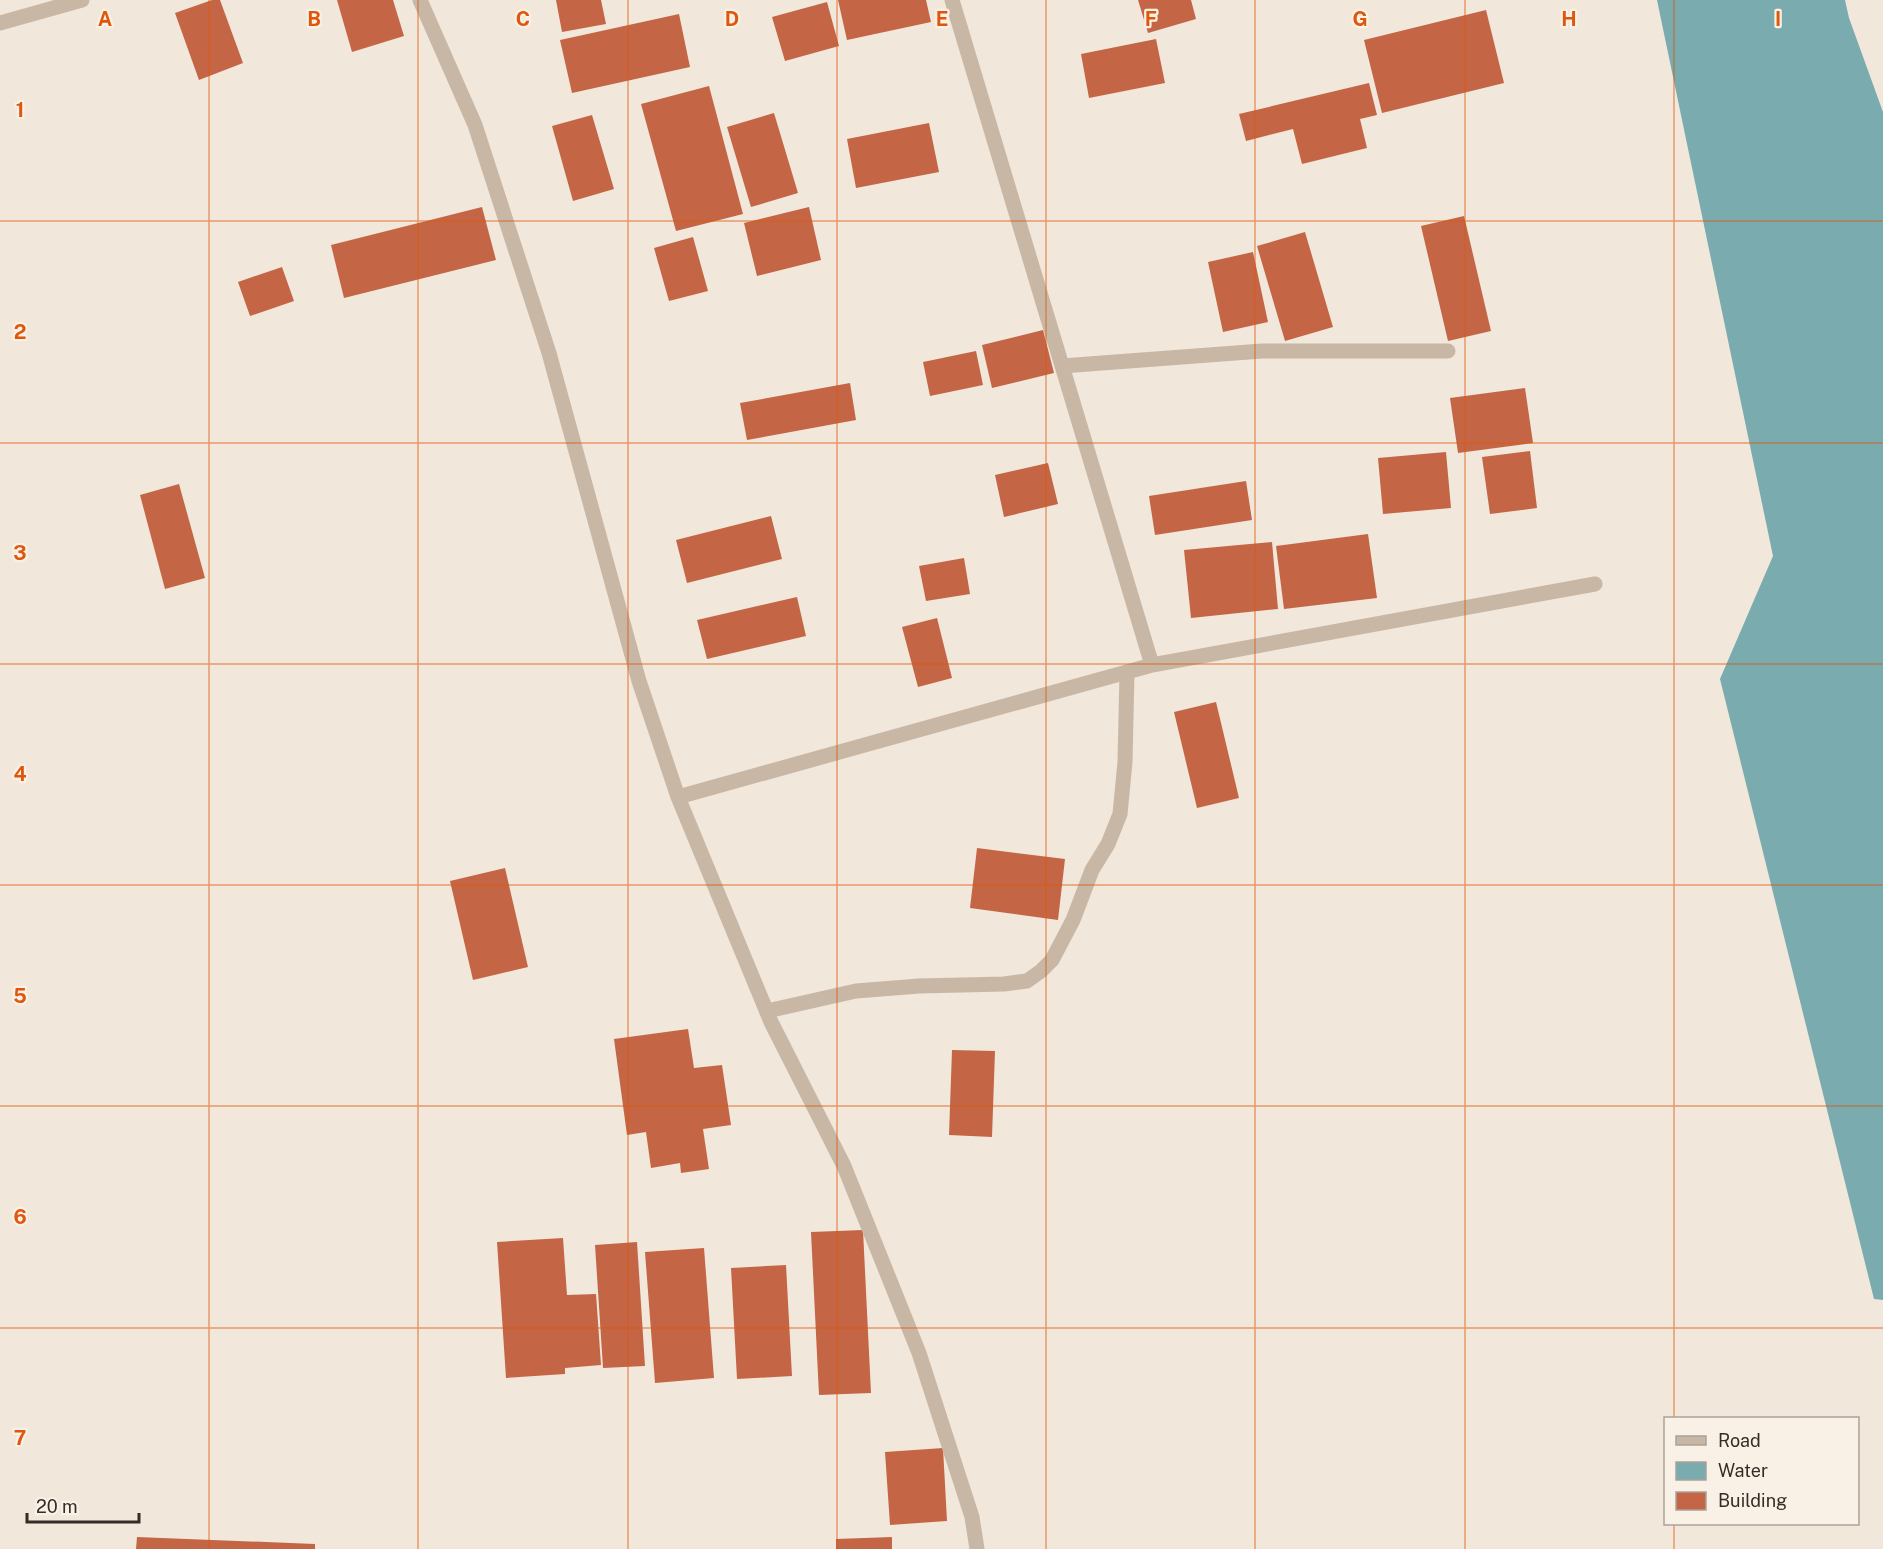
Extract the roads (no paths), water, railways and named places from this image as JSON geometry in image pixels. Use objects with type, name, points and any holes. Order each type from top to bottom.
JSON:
[{"type":"street","points":[[0,23],[82,0]]},
{"type":"street","points":[[420,0],[475,125],[552,364],[639,681],[678,797],[767,1011],[844,1166],[919,1353],[972,1517],[977,1549]]},
{"type":"street","points":[[952,0],[1152,665]]},
{"type":"street","points":[[1062,366],[1262,351],[1448,351]]},
{"type":"street","points":[[678,797],[1152,665],[1595,584]]},
{"type":"street","points":[[767,1011],[856,991],[1027,981],[1052,960],[1073,920],[1092,870],[1108,844],[1120,814],[1125,751],[1127,672]]},
{"type":"water","points":[[1657,0],[1845,0],[1849,18],[1883,112],[1883,1300],[1874,1299],[1720,679],[1773,556]]}]
